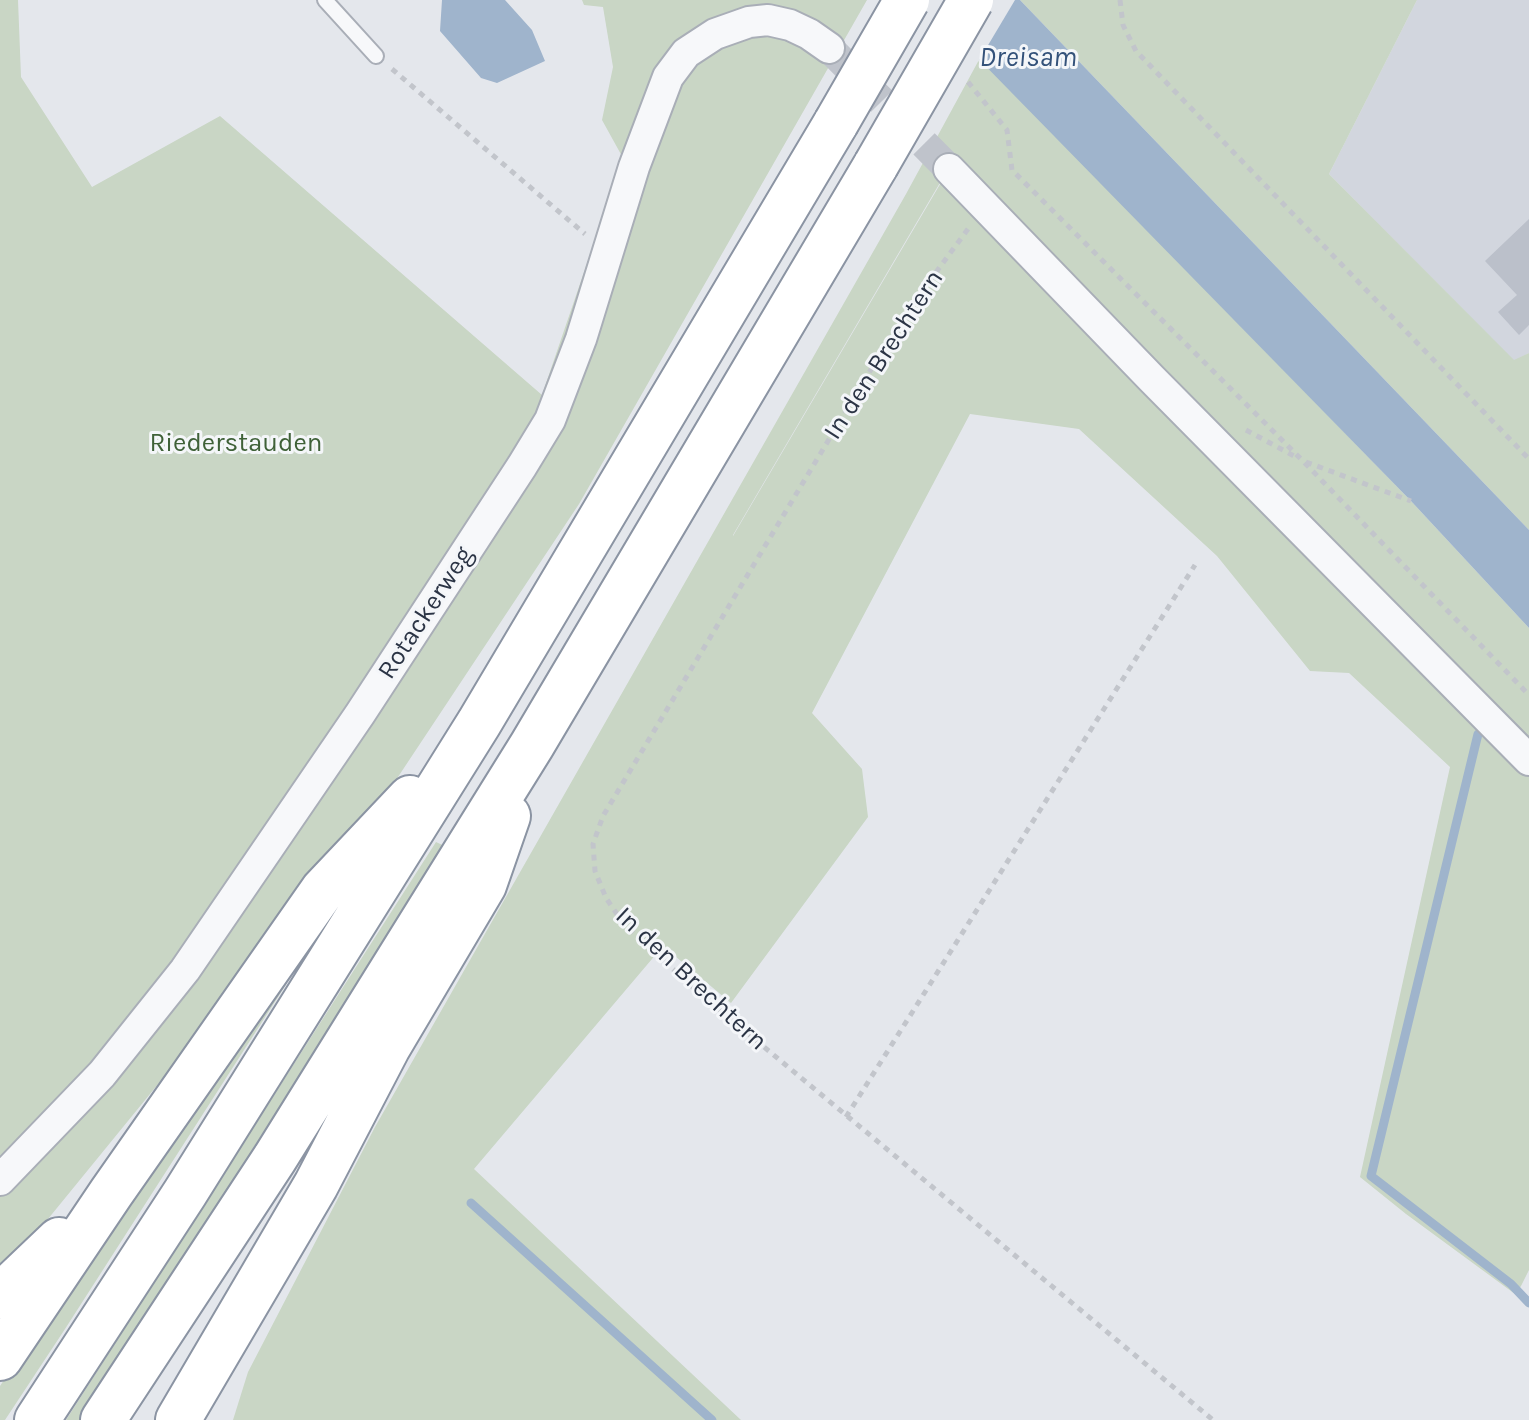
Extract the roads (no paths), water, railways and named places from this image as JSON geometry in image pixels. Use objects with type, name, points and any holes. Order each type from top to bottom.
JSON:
[{"type":"highway","points":[[37,1420],[185,1193],[479,723],[907,0]]},
{"type":"highway","points":[[103,1420],[275,1158],[532,745],[971,0]]},
{"type":"highway","points":[[0,1358],[323,890],[479,723]]},
{"type":"highway","points":[[178,1420],[316,1185],[388,1047],[484,885],[532,745]]},
{"type":"highway","points":[[0,1296],[111,1193]]},
{"type":"highway","points":[[202,1420],[213,1362]]},
{"type":"street","name":"Rotackerweg","points":[[0,1180],[102,1074],[185,970],[378,688],[550,420],[581,339],[634,167],[668,77],[686,53],[715,34],[749,22],[768,20],[809,34],[829,48]]},
{"type":"street","points":[[949,169],[1529,760]]},
{"type":"lane","points":[[325,0],[376,56]]},
{"type":"water","points":[[442,0],[505,0],[532,30],[545,61],[497,83],[481,78],[440,31]]},
{"type":"water","name":"Dreisam","points":[[921,0],[1020,0],[1529,530],[1529,628],[1411,501]]},
{"type":"waterway","points":[[1478,734],[1371,1176],[1511,1284],[1529,1303]]},
{"type":"waterway","points":[[471,1203],[712,1420]]},
{"type":"tunnel","points":[[829,48],[949,169]]},
{"type":"park label","name":"Riederstauden","points":[[236,444]]}]
